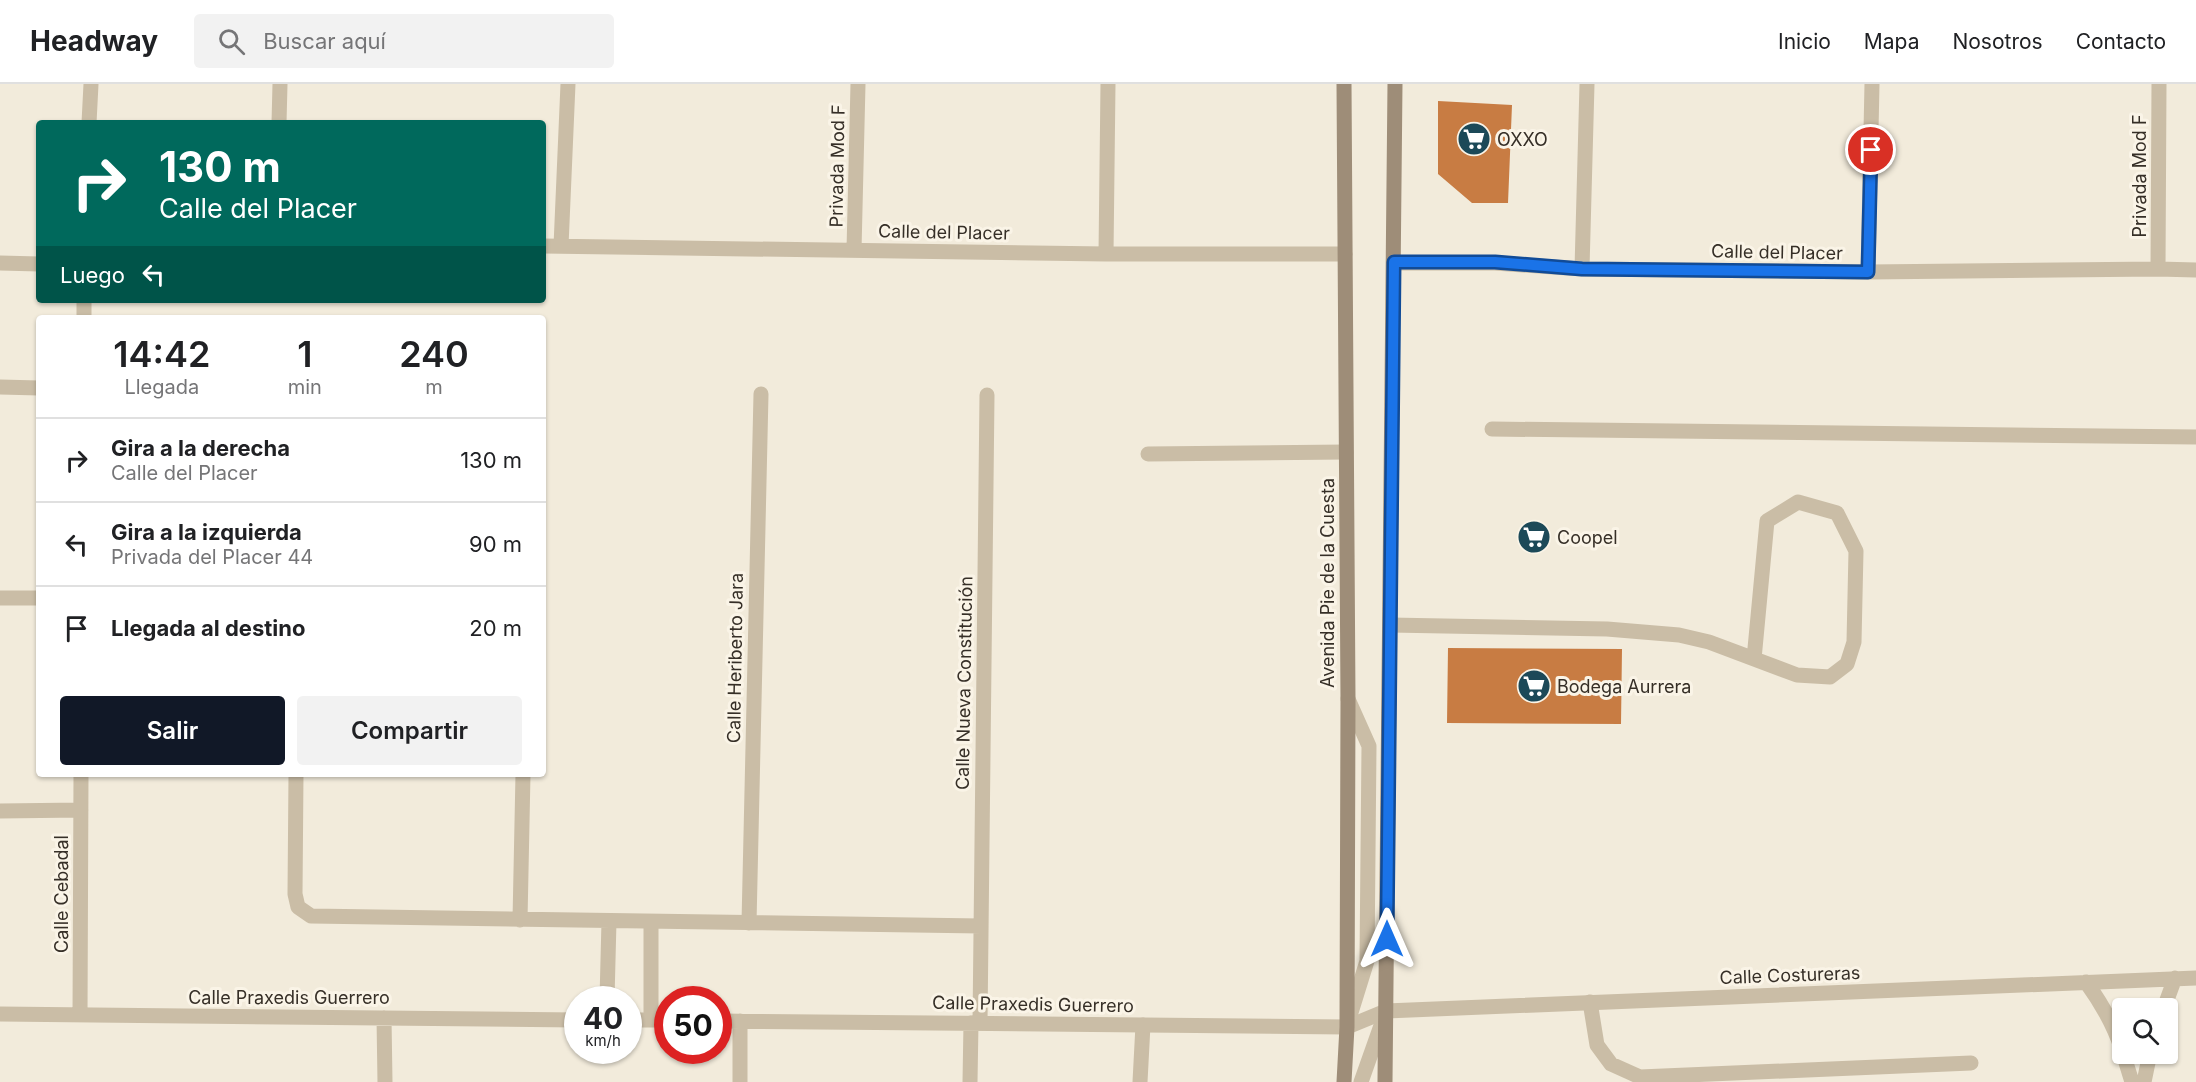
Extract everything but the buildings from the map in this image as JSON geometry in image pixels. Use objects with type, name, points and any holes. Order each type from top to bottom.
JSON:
[{"type":"main road","name":"Avenida Pie de la Cuesta","points":[[1344,84],[1348,699],[1347,1027],[1344,1082]]},
{"type":"main road","points":[[1385,1082],[1395,84]]},
{"type":"street","points":[[89,120],[91,84]]},
{"type":"street","points":[[279,120],[280,84]]},
{"type":"street","points":[[561,246],[568,84]]},
{"type":"street","name":"Privada Mod F","points":[[854,250],[858,84]]},
{"type":"street","points":[[1106,254],[1108,84]]},
{"type":"street","points":[[1582,269],[1587,84]]},
{"type":"street","points":[[1868,272],[1872,84]]},
{"type":"street","name":"Privada Mod F","points":[[2158,268],[2159,84]]},
{"type":"street","name":"Calle del Placer","points":[[546,246],[1106,254],[1345,254]]},
{"type":"street","name":"Calle del Placer","points":[[1394,262],[1495,262],[1582,269],[1868,272],[2158,268],[2196,270]]},
{"type":"street","points":[[0,263],[36,264]]},
{"type":"street","points":[[0,387],[36,388]]},
{"type":"street","name":"Calle Heriberto Jara","points":[[749,923],[760,394]]},
{"type":"street","name":"Calle Nueva Constitución","points":[[975,1023],[981,926],[987,395]]},
{"type":"street","points":[[1492,429],[2196,437]]},
{"type":"street","points":[[1148,454],[1346,452]]},
{"type":"street","points":[[1390,625],[1606,629],[1679,635],[1709,642],[1754,659],[1797,675],[1830,677],[1847,664],[1854,642],[1856,551],[1837,513],[1798,502],[1767,521],[1754,659]]},
{"type":"street","points":[[0,598],[36,598]]},
{"type":"street","points":[[1347,1027],[1367,961],[1369,746],[1348,699]]},
{"type":"street","name":"Calle Cebadal","points":[[80,1015],[81,777]]},
{"type":"street","points":[[296,777],[295,894],[298,906],[311,916],[981,926]]},
{"type":"street","points":[[520,920],[523,777]]},
{"type":"street","points":[[0,811],[81,810]]},
{"type":"street","points":[[608,986],[609,921]]},
{"type":"street","points":[[642,1020],[651,1020],[651,922]]},
{"type":"street","points":[[2168,998],[2175,978]]},
{"type":"street","name":"Calle Costureras","points":[[1347,1027],[1386,1011],[2196,978]]},
{"type":"street","points":[[2086,982],[2112,1022]]},
{"type":"street","points":[[1590,1002],[1597,1045],[1611,1064],[1641,1077],[1971,1063]]},
{"type":"street","points":[[1361,1082],[1386,1011]]},
{"type":"street","name":"Calle Praxedis Guerrero","points":[[0,1014],[564,1020]]},
{"type":"street","points":[[384,1018],[385,1082]]},
{"type":"street","name":"Calle Praxedis Guerrero","points":[[732,1021],[1347,1027]]},
{"type":"street","points":[[740,1021],[740,1082]]},
{"type":"street","points":[[970,1082],[975,1023]]},
{"type":"street","points":[[1140,1082],[1143,1025]]},
{"type":"street","points":[[2127,1064],[2132,1082]]},
{"type":"street","points":[[2144,1082],[2148,1064]]},
{"type":"place","name":"OXXO","points":[[1474,139]]},
{"type":"place","name":"Coopel","points":[[1534,537]]},
{"type":"place","name":"Bodega Aurrera","points":[[1534,686]]},
{"type":"route","points":[[1387,939],[1394,262],[1495,262],[1582,269],[1868,272],[1871,150]]}]
